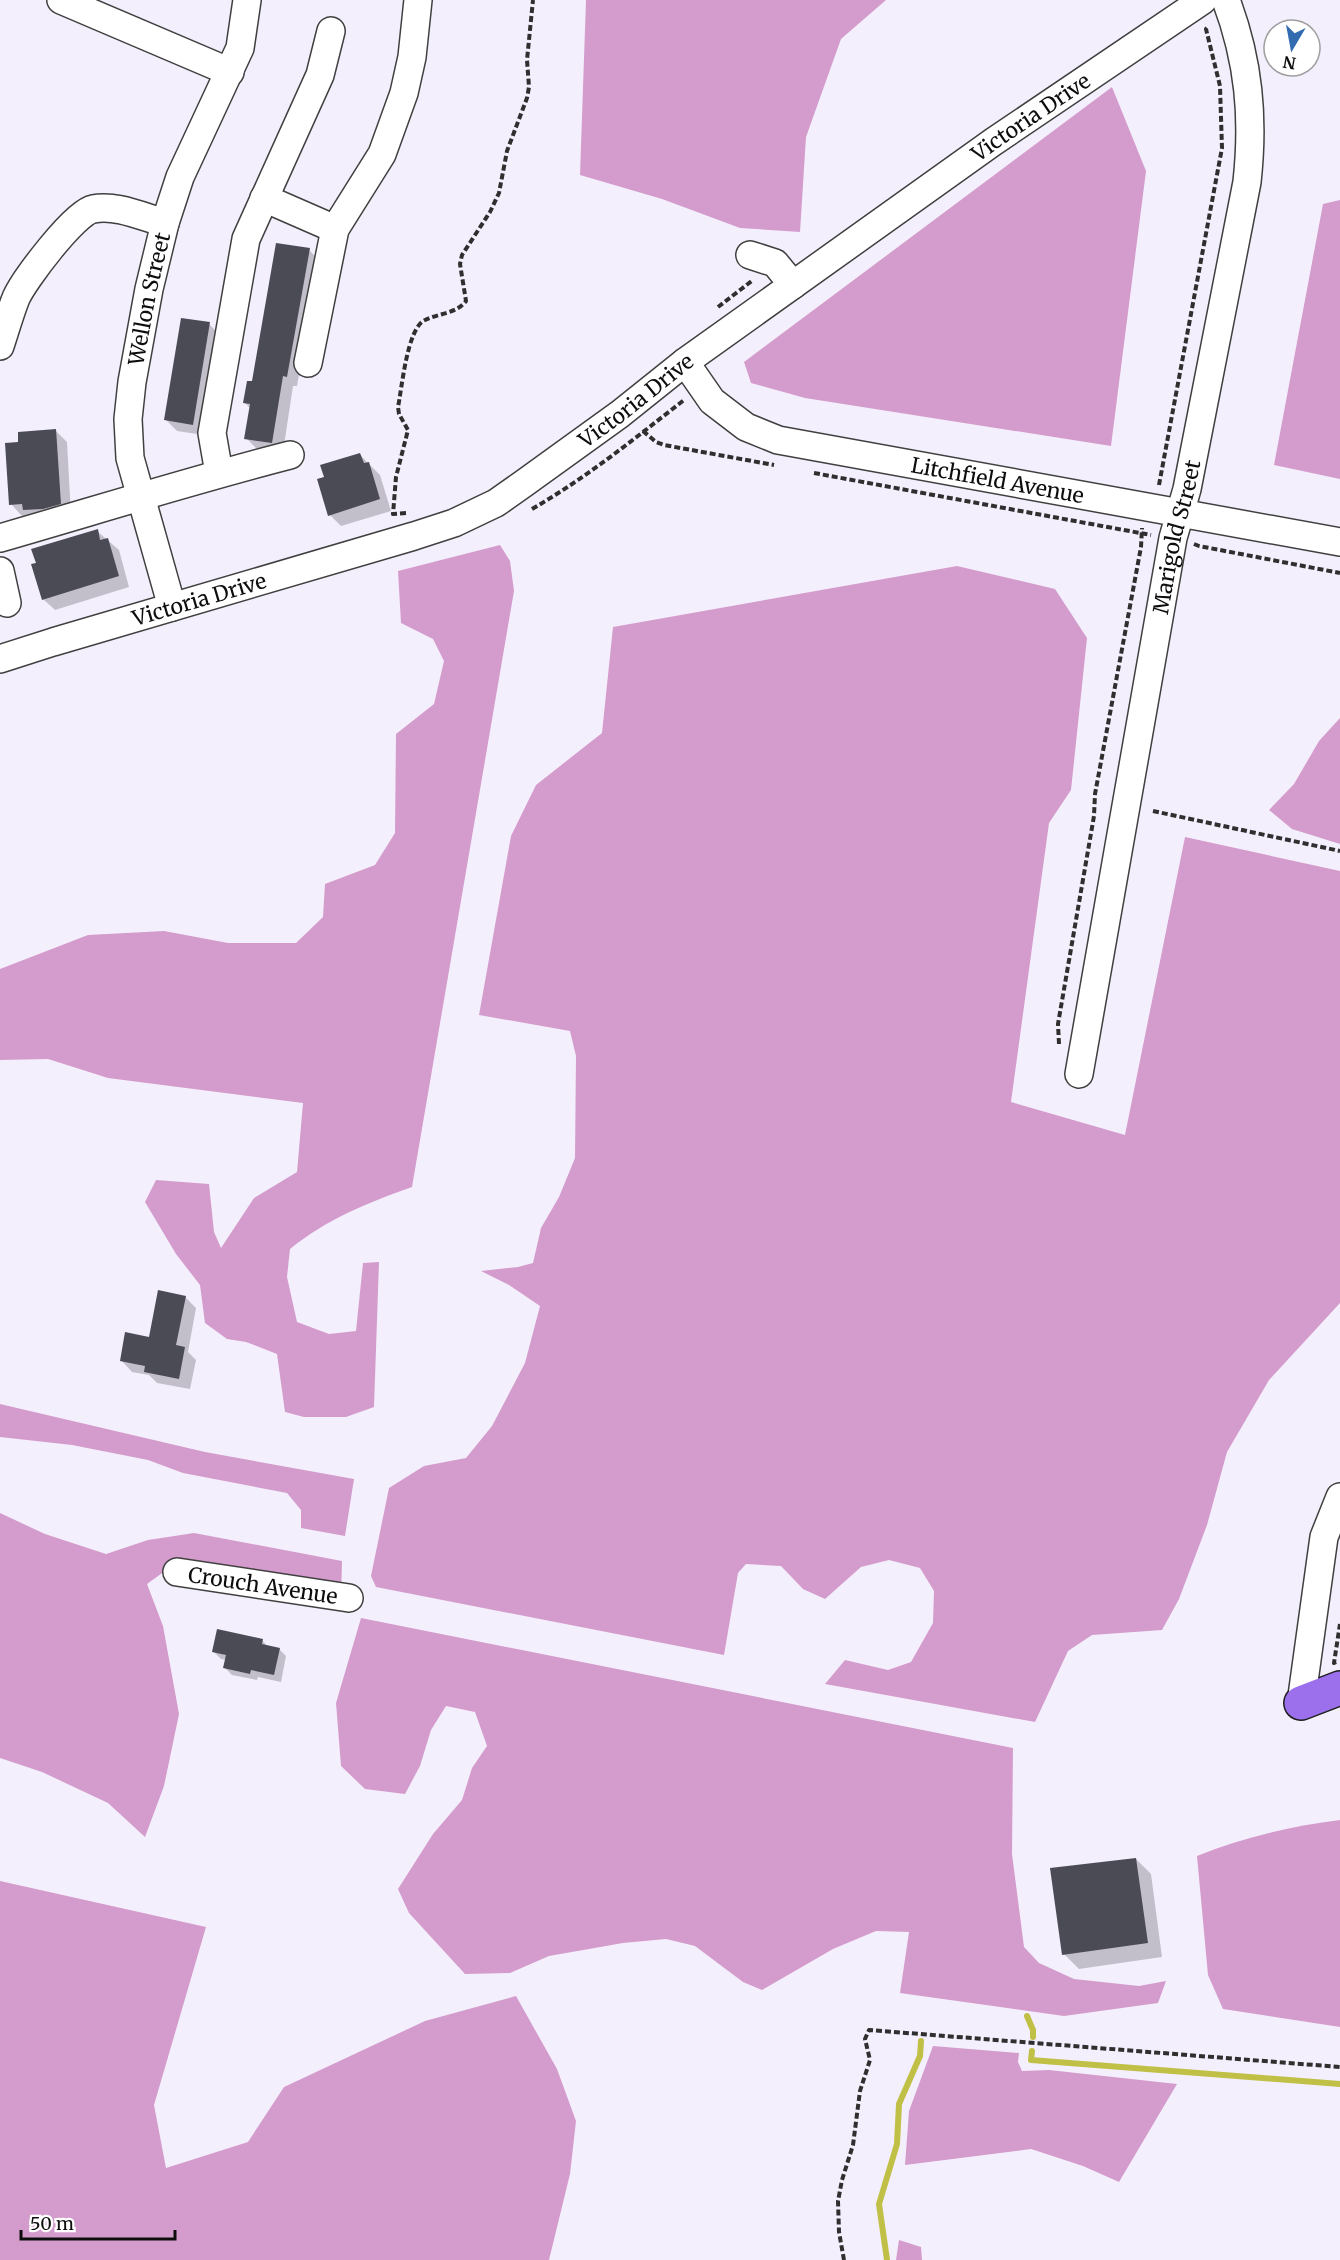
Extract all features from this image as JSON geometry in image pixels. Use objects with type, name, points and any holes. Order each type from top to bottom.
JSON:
[{"type":"main road","points":[[1301,1703],[1337,1676]]},
{"type":"main road","points":[[1301,1703],[1340,1705]]},
{"type":"street","points":[[61,0],[230,72]]},
{"type":"street","name":"Wellon Street","points":[[172,607],[130,458],[128,418],[149,289],[165,223],[180,177],[240,47],[247,0]]},
{"type":"street","points":[[308,363],[335,229],[382,154],[404,93],[412,57],[418,0]]},
{"type":"street","name":"Victoria Drive","points":[[0,659],[414,536],[454,523],[496,503],[620,414],[686,362],[993,142],[1203,0]]},
{"type":"street","name":"Marigold Street","points":[[1079,1074],[1173,538],[1188,489],[1247,182],[1251,142],[1247,74],[1226,0]]},
{"type":"street","points":[[219,473],[212,433],[246,239],[320,75],[331,31]]},
{"type":"street","points":[[264,198],[335,229]]},
{"type":"street","points":[[0,346],[17,297],[45,256],[78,217],[90,209],[102,207],[165,223]]},
{"type":"street","points":[[750,255],[775,263],[793,285]]},
{"type":"street","name":"Litchfield Avenue","points":[[686,362],[712,401],[746,427],[778,440],[1340,542]]},
{"type":"street","points":[[0,538],[142,498],[219,473],[290,455]]},
{"type":"street","points":[[0,571],[7,603]]},
{"type":"street","points":[[1301,1703],[1324,1537],[1340,1497]]},
{"type":"street","name":"Crouch Avenue","points":[[177,1572],[349,1598]]},
{"type":"path","points":[[393,514],[396,477],[408,430],[399,414],[398,407],[411,340],[422,321],[461,308],[466,301],[460,264],[462,255],[490,212],[499,193],[507,151],[527,98],[529,87],[527,60],[533,0]]},
{"type":"path","points":[[1162,474],[1222,148],[1220,86],[1206,28]]},
{"type":"path","points":[[557,495],[619,452],[687,397]]},
{"type":"path","points":[[643,432],[664,445],[776,466]]},
{"type":"path","points":[[811,472],[1133,532]]},
{"type":"path","points":[[1189,541],[1199,546],[1340,573]]},
{"type":"path","points":[[1060,1047],[1058,1024],[1094,816],[1095,794],[1141,547]]},
{"type":"path","points":[[1153,811],[1340,851]]},
{"type":"path","points":[[1337,1676],[1340,1624]]},
{"type":"path","points":[[844,2260],[839,2232],[838,2200],[853,2145],[858,2100],[870,2060],[865,2039],[870,2030],[1340,2067]]},
{"type":"shaded area","points":[[586,0],[886,0],[841,39],[806,137],[800,232],[740,228],[662,199],[580,175]]},
{"type":"shaded area","points":[[1112,87],[1146,171],[1111,446],[805,398],[751,383],[744,362]]},
{"type":"shaded area","points":[[1340,200],[1340,479],[1274,465],[1323,204]]},
{"type":"shaded area","points":[[500,545],[510,561],[514,591],[412,1187],[348,1213],[318,1229],[290,1249],[287,1277],[297,1322],[329,1334],[356,1331],[363,1263],[379,1262],[374,1407],[346,1417],[304,1417],[285,1412],[277,1354],[246,1342],[227,1339],[205,1323],[200,1285],[176,1254],[145,1202],[156,1180],[209,1184],[214,1232],[221,1248],[254,1198],[297,1172],[303,1103],[108,1078],[48,1059],[0,1060],[0,969],[88,935],[164,931],[228,943],[296,943],[323,917],[325,884],[375,865],[395,833],[396,734],[434,704],[444,661],[433,639],[401,623],[398,571]]},
{"type":"shaded area","points":[[957,566],[1055,589],[1087,638],[1071,790],[1049,823],[1011,1102],[1125,1135],[1185,837],[1340,871],[1340,1303],[1269,1380],[1227,1452],[1207,1525],[1179,1599],[1162,1630],[1092,1635],[1068,1651],[1035,1722],[825,1684],[845,1660],[888,1670],[911,1662],[933,1623],[934,1591],[920,1568],[889,1560],[861,1567],[825,1599],[803,1589],[781,1566],[746,1564],[738,1573],[724,1655],[376,1587],[371,1576],[389,1488],[424,1466],[466,1458],[492,1426],[525,1363],[540,1306],[509,1285],[481,1271],[533,1263],[541,1228],[559,1197],[575,1158],[576,1056],[570,1031],[479,1015],[511,836],[536,785],[602,733],[613,627]]},
{"type":"shaded area","points":[[1340,718],[1340,844],[1292,829],[1269,810],[1294,784],[1319,741]]},
{"type":"shaded area","points":[[0,1404],[205,1452],[354,1479],[345,1536],[301,1528],[301,1510],[287,1493],[183,1473],[148,1460],[72,1445],[0,1437]]},
{"type":"shaded area","points":[[0,1513],[45,1534],[106,1554],[148,1540],[194,1533],[342,1561],[341,1599],[176,1563],[147,1584],[163,1626],[179,1714],[164,1786],[145,1837],[108,1803],[42,1772],[0,1758]]},
{"type":"shaded area","points":[[361,1618],[1013,1748],[1012,1854],[1024,1947],[1039,1963],[1074,1979],[1139,1986],[1166,1981],[1158,2003],[1064,2016],[900,1993],[909,1932],[876,1931],[833,1949],[762,1990],[743,1982],[695,1946],[666,1939],[623,1943],[549,1956],[510,1973],[465,1974],[409,1913],[398,1889],[433,1834],[462,1800],[472,1768],[487,1746],[475,1712],[446,1706],[431,1730],[420,1766],[405,1794],[365,1789],[341,1766],[336,1703]]},
{"type":"shaded area","points":[[1340,1820],[1340,2027],[1223,2009],[1208,1975],[1197,1856],[1267,1834]]},
{"type":"shaded area","points":[[0,1881],[206,1927],[154,2105],[166,2168],[248,2142],[284,2087],[425,2021],[516,1996],[557,2069],[576,2121],[570,2174],[549,2260],[0,2260]]},
{"type":"shaded area","points":[[933,2046],[1019,2053],[1018,2062],[1022,2071],[1049,2070],[1177,2084],[1119,2182],[1083,2166],[1031,2149],[905,2165],[909,2111]]},
{"type":"shaded area","points":[[899,2240],[921,2247],[922,2260],[896,2260]]},
{"type":"building","points":[[276,243],[310,248],[287,377],[283,376],[272,443],[244,439],[250,404],[243,403],[247,381],[252,381]]},
{"type":"building","points":[[181,318],[210,322],[193,425],[164,420]]},
{"type":"building","points":[[56,429],[61,504],[43,509],[23,510],[22,504],[9,505],[5,443],[18,442],[18,432]]},
{"type":"building","points":[[360,453],[364,463],[369,462],[380,499],[328,516],[317,479],[324,477],[320,465]]},
{"type":"building","points":[[98,529],[100,540],[108,538],[119,576],[42,600],[31,564],[36,563],[31,549]]},
{"type":"building","points":[[158,1290],[186,1296],[176,1345],[185,1347],[179,1379],[144,1372],[145,1366],[120,1361],[125,1332],[149,1337]]},
{"type":"building","points":[[217,1629],[263,1639],[262,1644],[280,1648],[274,1675],[251,1670],[250,1674],[223,1668],[226,1655],[212,1652]]},
{"type":"building","points":[[1136,1858],[1148,1943],[1062,1955],[1050,1868]]},
{"type":"waterway","points":[[1027,2016],[1033,2030],[1033,2037]]},
{"type":"waterway","points":[[887,2260],[879,2204],[897,2144],[899,2104],[920,2056],[921,2041]]},
{"type":"waterway","points":[[1032,2051],[1031,2060],[1340,2084]]}]
